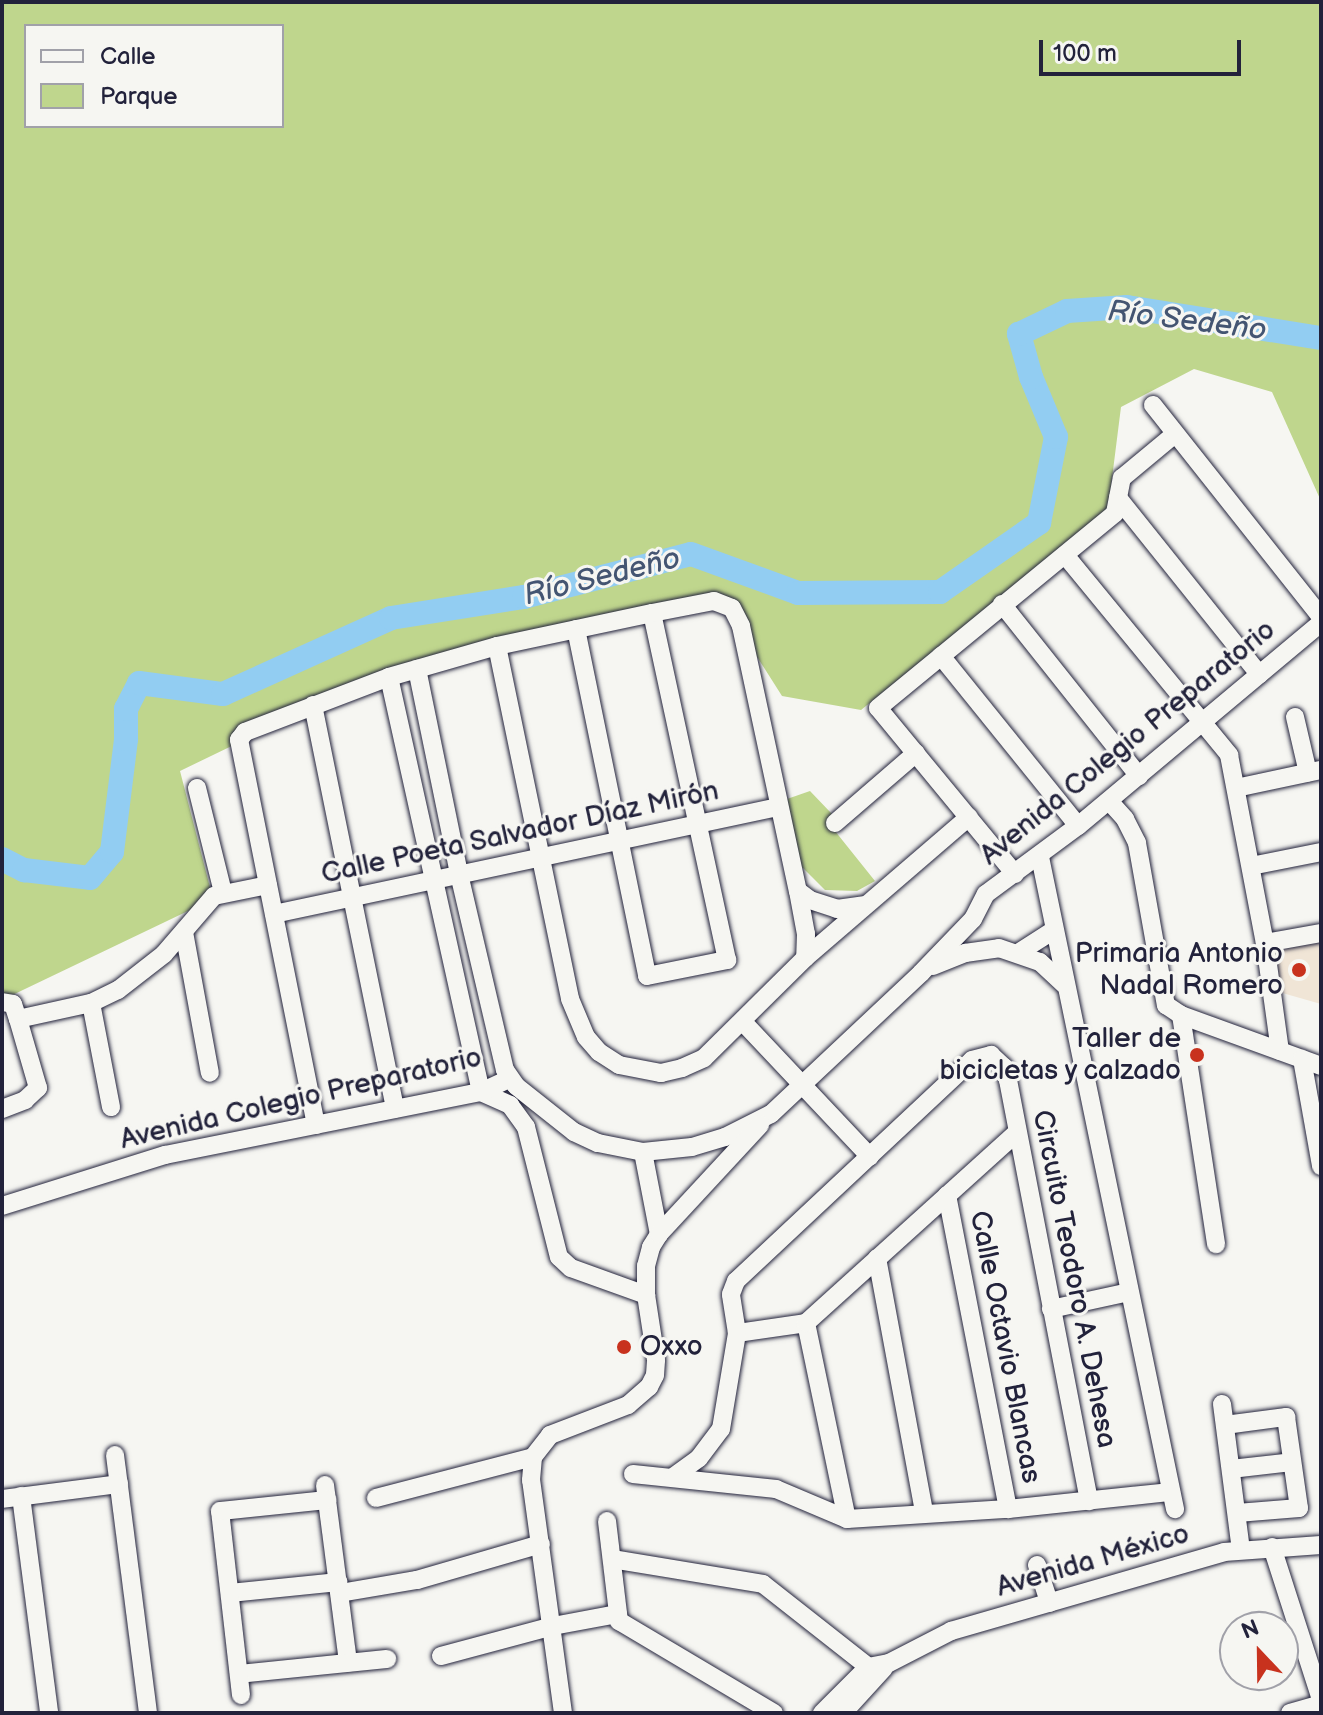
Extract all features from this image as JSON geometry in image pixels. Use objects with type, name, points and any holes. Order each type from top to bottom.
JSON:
[{"type":"street","name":"Avenida Colegio Preparatorio","points":[[533,1457],[550,1435],[628,1405],[649,1387],[655,1375],[656,1360],[646,1295],[648,1256],[659,1234],[771,1114],[921,973],[973,919],[986,894],[1040,857],[1109,801],[1321,620],[1153,405]]},
{"type":"street","points":[[1015,874],[878,708],[1115,513],[1122,478],[1175,434]]},
{"type":"street","points":[[1118,498],[1259,674]]},
{"type":"street","points":[[1065,555],[1229,755],[1265,943],[1280,1051]]},
{"type":"street","points":[[316,1125],[241,735],[389,677],[497,646],[652,613],[714,601],[732,608],[741,626],[798,891],[806,934],[805,958]]},
{"type":"street","points":[[1002,604],[1139,776]]},
{"type":"street","points":[[576,629],[647,976],[727,960],[652,613]]},
{"type":"street","points":[[497,646],[570,999],[586,1037],[599,1052],[619,1065],[643,1072],[672,1071],[704,1058],[805,958],[969,817]]},
{"type":"street","points":[[941,656],[1078,826]]},
{"type":"street","points":[[417,669],[459,874],[509,1079]]},
{"type":"street","points":[[389,677],[481,1092],[510,1105],[521,1118],[529,1137],[559,1257],[571,1268],[646,1295]]},
{"type":"street","points":[[313,705],[395,1109]]},
{"type":"street","points":[[1236,788],[1314,771],[1295,717]]},
{"type":"street","points":[[835,823],[916,753]]},
{"type":"street","points":[[197,788],[223,892]]},
{"type":"street","points":[[1109,801],[1125,819],[1137,843],[1173,1010],[1216,1244]]},
{"type":"street","name":"Calle Poeta Salvador Díaz Mirón","points":[[274,914],[778,807]]},
{"type":"street","points":[[1251,866],[1321,852]]},
{"type":"street","name":"Circuito Teodoro A. Dehesa","points":[[673,1477],[776,1489],[847,1519],[1089,1501],[1173,1501],[1040,857]]},
{"type":"street","points":[[18,1019],[91,1003],[132,980],[184,932],[207,903],[223,892],[268,885]]},
{"type":"street","points":[[798,891],[810,900],[837,909],[866,905]]},
{"type":"street","points":[[973,919],[988,948]]},
{"type":"street","points":[[1018,953],[1054,930]]},
{"type":"street","points":[[184,932],[210,1073]]},
{"type":"street","points":[[1265,943],[1321,933]]},
{"type":"street","points":[[921,973],[945,960],[988,948],[1018,953],[1040,962],[1064,984]]},
{"type":"street","points":[[2,1002],[13,1004],[38,1080],[34,1094],[2,1109]]},
{"type":"street","points":[[91,1003],[111,1107]]},
{"type":"street","points":[[1173,1010],[1321,1066]]},
{"type":"street","points":[[743,1022],[870,1157]]},
{"type":"street","name":"Circuito Teodoro A. Dehesa","points":[[673,1477],[699,1458],[721,1429],[737,1333],[731,1294],[736,1281],[972,1060],[991,1055],[1004,1067],[1089,1501]]},
{"type":"street","points":[[1302,1059],[1321,1166]]},
{"type":"street","name":"Avenida Colegio Preparatorio","points":[[2,1206],[165,1155],[481,1092],[509,1079],[548,1114],[598,1143],[643,1152],[692,1147],[725,1137],[771,1114]]},
{"type":"street","points":[[529,1137],[548,1114]]},
{"type":"street","points":[[737,1333],[806,1323],[1016,1133]]},
{"type":"street","name":"Avenida Colegio Preparatorio","points":[[643,1152],[659,1234]]},
{"type":"street","name":"Calle Octavio Blancas","points":[[947,1195],[1008,1509]]},
{"type":"street","points":[[877,1258],[924,1512]]},
{"type":"street","points":[[1051,1309],[1129,1292]]},
{"type":"street","points":[[806,1323],[847,1519]]},
{"type":"street","points":[[1222,1404],[1241,1550]]},
{"type":"street","points":[[1225,1425],[1286,1417],[1299,1508],[1237,1513]]},
{"type":"street","points":[[115,1455],[148,1713]]},
{"type":"street","points":[[376,1498],[533,1457],[531,1480],[562,1711]]},
{"type":"street","points":[[1231,1469],[1292,1462]]},
{"type":"street","points":[[633,1474],[673,1477]]},
{"type":"street","points":[[49,1713],[11,1498],[119,1484]]},
{"type":"street","points":[[241,1695],[220,1511],[326,1492],[348,1663]]},
{"type":"street","points":[[607,1521],[618,1614],[624,1626],[774,1713]]},
{"type":"street","points":[[230,1593],[417,1580],[541,1544]]},
{"type":"street","name":"Avenida México","points":[[822,1713],[878,1668],[940,1635],[1241,1550],[1321,1545]]},
{"type":"street","points":[[1272,1547],[1321,1702],[1290,1713]]},
{"type":"street","points":[[612,1559],[763,1584],[878,1668]]},
{"type":"street","points":[[1037,1565],[1049,1603]]},
{"type":"street","points":[[441,1656],[553,1626],[618,1614]]},
{"type":"street","points":[[239,1674],[387,1659]]},
{"type":"street","name":"Avenida México","points":[[843,1713],[878,1668]]},
{"type":"shaded area","name":"Primaria Antonio Nadal Romero","points":[[1321,941],[1321,1004],[1279,992],[1274,949]]},
{"type":"green space","points":[[2,2],[1321,2],[1321,501],[1272,392],[1194,369],[1121,407],[1108,510],[861,710],[782,696],[749,644],[729,602],[372,678],[180,771],[213,899],[2,1000]]},
{"type":"green space","points":[[810,791],[832,814],[827,821],[875,881],[857,891],[825,890],[800,865],[787,799]]},
{"type":"waterway","name":"Río Sedeño","points":[[2,859],[24,870],[90,878],[112,852],[126,739],[126,709],[139,683],[223,694],[391,618],[524,597],[691,554],[798,593],[940,592],[1039,523],[1056,437],[1031,377],[1019,334],[1067,311],[1127,307],[1321,338]]},
{"type":"place","name":"Primaria Antonio Nadal Romero","points":[[1299,970]]},
{"type":"place","name":"Taller de bicicletas y calzado","points":[[1197,1055]]},
{"type":"place","name":"Oxxo","points":[[624,1347]]}]
